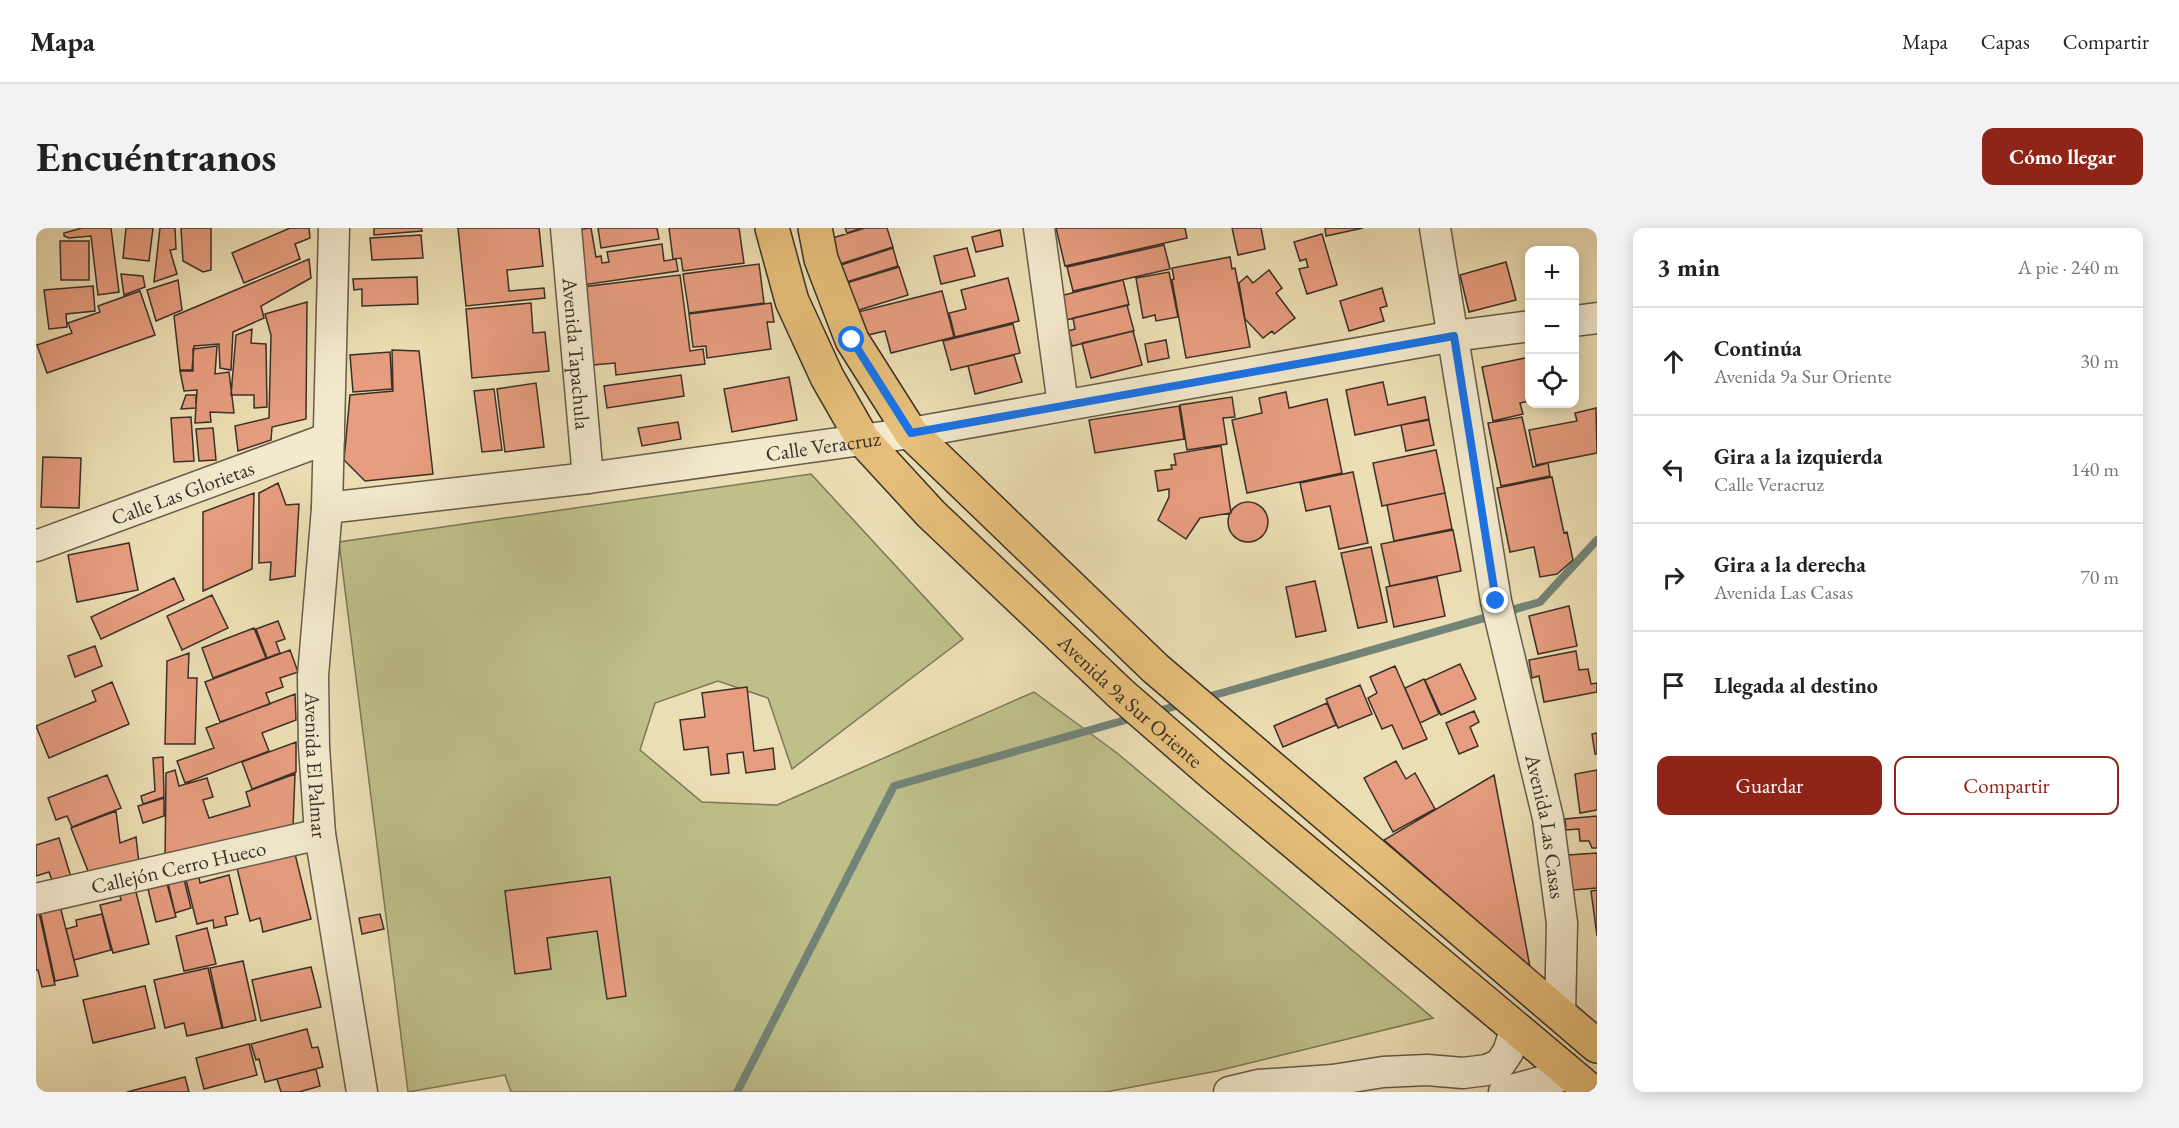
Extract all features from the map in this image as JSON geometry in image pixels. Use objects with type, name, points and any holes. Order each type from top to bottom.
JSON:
[{"type":"main road","name":"Avenida 9a Sur Oriente","points":[[772,228],[792,301],[827,377],[863,440],[930,514],[1120,694],[1581,1083]]},
{"type":"main road","name":"Avenida 9a Sur Oriente","points":[[815,228],[821,259],[852,340],[911,433],[1155,668],[1597,1046]]},
{"type":"street","name":"Avenida El Palmar","points":[[333,228],[327,508],[313,676],[314,747],[320,834],[362,1092]]},
{"type":"street","name":"Avenida Tapachula","points":[[566,228],[588,478]]},
{"type":"street","points":[[1039,228],[1063,405]]},
{"type":"street","points":[[1436,228],[1454,336]]},
{"type":"street","points":[[1579,320],[1597,318]]},
{"type":"street","name":"Calle Veracruz","points":[[327,508],[588,478],[911,433],[1454,336],[1525,327]]},
{"type":"street","name":"Avenida Las Casas","points":[[1454,336],[1496,601],[1548,818],[1562,923],[1560,1014]]},
{"type":"street","name":"Calle Las Glorietas","points":[[36,546],[329,438]]},
{"type":"street","name":"Callejón Cerro Hueco","points":[[36,899],[320,834]]},
{"type":"street","points":[[1229,1092],[1258,1085],[1333,1080],[1383,1071],[1427,1070],[1462,1073],[1487,1070],[1500,1064],[1508,1052],[1516,1028]]},
{"type":"street","points":[[1504,1092],[1581,1083]]},
{"type":"green space","points":[[811,474],[963,639],[792,769],[768,698],[718,681],[655,703],[640,750],[702,802],[777,805],[1034,692],[1117,753],[1433,1018],[1217,1071],[1106,1092],[511,1092],[505,1075],[408,1092],[339,542]]},
{"type":"building","points":[[82,228],[111,228],[119,292],[98,295],[91,236],[69,238],[64,236],[64,233]]},
{"type":"building","points":[[126,228],[153,228],[149,261],[123,258]]},
{"type":"building","points":[[160,228],[175,228],[176,249],[170,250],[177,274],[154,282]]},
{"type":"building","points":[[181,228],[211,228],[211,270],[203,272],[183,261]]},
{"type":"building","points":[[290,228],[309,228],[310,238],[295,244],[300,259],[244,283],[232,253]]},
{"type":"building","points":[[374,228],[421,228],[422,231],[374,235]]},
{"type":"building","points":[[458,228],[539,228],[543,266],[507,270],[509,291],[544,288],[545,298],[466,306]]},
{"type":"building","points":[[591,228],[596,257],[601,256],[602,263],[609,262],[607,252],[662,244],[664,261],[676,259],[678,271],[583,285],[574,230]]},
{"type":"building","points":[[598,228],[657,228],[659,239],[601,248]]},
{"type":"building","points":[[669,228],[739,228],[744,263],[683,271],[681,258],[673,259]]},
{"type":"building","points":[[845,228],[862,228],[847,233]]},
{"type":"building","points":[[865,228],[887,228],[893,247],[834,266],[826,240]]},
{"type":"building","points":[[1056,228],[1185,228],[1187,238],[1065,266]]},
{"type":"building","points":[[1232,228],[1261,228],[1265,249],[1238,255]]},
{"type":"building","points":[[1325,228],[1363,228],[1326,236]]},
{"type":"building","points":[[1000,230],[1003,246],[976,252],[972,237]]},
{"type":"building","points":[[1322,234],[1337,285],[1307,294],[1299,269],[1308,267],[1306,259],[1300,261],[1294,242]]},
{"type":"building","points":[[421,235],[423,258],[372,260],[370,238]]},
{"type":"building","points":[[60,241],[89,241],[89,280],[61,280]]},
{"type":"building","points":[[1164,245],[1170,269],[1073,291],[1067,267]]},
{"type":"building","points":[[893,248],[898,266],[840,284],[835,267]]},
{"type":"building","points":[[967,248],[975,276],[941,284],[934,256]]},
{"type":"building","points":[[1230,257],[1232,269],[1235,268],[1250,347],[1186,358],[1172,280],[1174,279],[1172,268]]},
{"type":"building","points":[[309,259],[311,278],[261,306],[264,318],[233,332],[231,370],[220,368],[219,344],[194,346],[192,370],[180,370],[174,316]]},
{"type":"building","points":[[1506,262],[1516,300],[1469,312],[1460,275]]},
{"type":"building","points":[[759,264],[764,303],[689,313],[683,274]]},
{"type":"building","points":[[899,267],[908,295],[849,313],[840,285]]},
{"type":"building","points":[[1269,270],[1282,288],[1276,293],[1295,318],[1274,334],[1272,331],[1263,338],[1245,319],[1239,283],[1247,276],[1253,283]]},
{"type":"building","points":[[1169,272],[1178,317],[1156,321],[1155,315],[1143,318],[1136,278]]},
{"type":"building","points":[[121,274],[143,276],[145,287],[124,295]]},
{"type":"building","points":[[680,275],[690,351],[703,349],[705,364],[616,375],[615,363],[593,365],[582,287]]},
{"type":"building","points":[[417,277],[418,304],[362,306],[362,289],[354,290],[353,279]]},
{"type":"building","points":[[1008,278],[1019,321],[955,337],[949,313],[966,309],[961,290]]},
{"type":"building","points":[[178,280],[182,310],[156,321],[147,290]]},
{"type":"building","points":[[1123,280],[1129,305],[1066,320],[1060,296]]},
{"type":"building","points":[[93,286],[95,311],[66,314],[67,327],[49,329],[44,290]]},
{"type":"building","points":[[1382,288],[1387,306],[1380,308],[1384,321],[1349,331],[1340,301]]},
{"type":"building","points":[[140,291],[155,335],[47,373],[37,345],[72,333],[68,323],[100,312],[98,306]]},
{"type":"building","points":[[942,291],[954,337],[891,353],[885,331],[860,337],[854,313]]},
{"type":"building","points":[[307,302],[306,419],[272,427],[271,440],[238,451],[235,426],[269,418],[271,335],[265,314]]},
{"type":"building","points":[[531,303],[533,333],[545,332],[549,371],[472,378],[466,309]]},
{"type":"building","points":[[771,303],[774,322],[767,322],[771,349],[707,358],[706,346],[693,347],[689,314]]},
{"type":"building","points":[[1127,305],[1134,331],[1072,346],[1068,331],[1075,329],[1073,318]]},
{"type":"building","points":[[1013,324],[1020,353],[951,370],[943,341]]},
{"type":"building","points":[[252,329],[251,343],[266,344],[267,407],[254,408],[254,395],[231,395],[236,335]]},
{"type":"building","points":[[1133,331],[1142,365],[1091,378],[1082,343]]},
{"type":"building","points":[[1166,340],[1169,358],[1148,362],[1145,344]]},
{"type":"building","points":[[217,346],[215,374],[229,372],[234,413],[210,412],[211,422],[195,423],[197,390],[184,391],[180,371],[193,371],[193,349]]},
{"type":"building","points":[[392,350],[419,351],[433,474],[365,481],[344,460],[350,395],[393,391]]},
{"type":"building","points":[[390,352],[392,389],[353,392],[350,355]]},
{"type":"building","points":[[1014,355],[1022,382],[975,394],[968,366]]},
{"type":"building","points":[[1525,358],[1525,402],[1520,403],[1523,414],[1493,421],[1482,367]]},
{"type":"building","points":[[681,375],[684,396],[607,408],[604,386]]},
{"type":"building","points":[[789,377],[797,420],[732,432],[724,389]]},
{"type":"building","points":[[1383,382],[1388,405],[1425,397],[1429,419],[1355,435],[1346,390]]},
{"type":"building","points":[[536,383],[544,447],[505,452],[497,389]]},
{"type":"building","points":[[494,389],[502,450],[482,452],[474,391]]},
{"type":"building","points":[[1286,392],[1289,408],[1327,399],[1342,473],[1247,493],[1232,420],[1262,413],[1259,398]]},
{"type":"building","points":[[186,395],[196,395],[196,408],[181,409]]},
{"type":"building","points":[[1232,397],[1235,417],[1223,418],[1227,444],[1187,450],[1180,405]]},
{"type":"building","points":[[1179,406],[1184,439],[1095,453],[1089,420]]},
{"type":"building","points":[[1596,408],[1597,453],[1536,465],[1529,430],[1577,421],[1575,413]]},
{"type":"building","points":[[191,417],[194,461],[174,462],[171,418]]},
{"type":"building","points":[[1522,417],[1533,467],[1548,463],[1550,476],[1501,486],[1488,423]]},
{"type":"building","points":[[1429,420],[1434,445],[1406,451],[1401,425]]},
{"type":"building","points":[[678,422],[681,439],[642,446],[638,428]]},
{"type":"building","points":[[213,428],[216,460],[199,461],[196,429]]},
{"type":"building","points":[[1221,446],[1231,513],[1200,518],[1186,539],[1158,520],[1169,497],[1169,489],[1158,491],[1155,471],[1172,469],[1171,465],[1176,465],[1174,454]]},
{"type":"building","points":[[1436,450],[1445,493],[1382,506],[1373,463]]},
{"type":"building","points":[[43,457],[81,458],[79,508],[41,507]]},
{"type":"building","points":[[1353,472],[1368,543],[1339,549],[1330,506],[1306,511],[1300,483]]},
{"type":"building","points":[[1552,477],[1564,533],[1567,532],[1573,560],[1557,574],[1540,577],[1534,547],[1510,552],[1497,488]]},
{"type":"building","points":[[278,483],[286,505],[299,504],[295,576],[270,580],[271,562],[259,563],[259,493]]},
{"type":"building","points":[[254,493],[252,569],[203,591],[203,512]]},
{"type":"building","points":[[1445,493],[1452,529],[1394,541],[1387,505]]},
{"type":"building","points":[[1248,502],[1262,508],[1268,522],[1262,536],[1248,542],[1234,536],[1228,522],[1234,508]]},
{"type":"building","points":[[1453,530],[1461,571],[1390,586],[1381,544]]},
{"type":"building","points":[[129,543],[138,590],[77,602],[68,555]]},
{"type":"building","points":[[1371,547],[1387,622],[1358,628],[1341,553]]},
{"type":"building","points":[[1437,577],[1445,616],[1394,627],[1386,587]]},
{"type":"building","points":[[174,578],[184,600],[101,639],[91,617]]},
{"type":"building","points":[[1315,581],[1326,631],[1296,637],[1286,587]]},
{"type":"building","points":[[212,595],[228,628],[182,650],[167,616]]},
{"type":"building","points":[[1569,606],[1577,646],[1538,654],[1529,616]]},
{"type":"building","points":[[278,621],[285,639],[276,642],[280,653],[267,658],[256,629]]},
{"type":"building","points":[[254,628],[266,658],[213,678],[202,648]]},
{"type":"building","points":[[95,646],[102,666],[75,677],[68,656]]},
{"type":"building","points":[[290,650],[298,672],[280,678],[283,687],[266,693],[270,704],[220,722],[205,682]]},
{"type":"building","points":[[1576,651],[1579,670],[1588,669],[1591,684],[1597,683],[1597,692],[1544,702],[1539,676],[1532,678],[1529,660]]},
{"type":"building","points":[[189,653],[188,678],[197,678],[195,744],[165,744],[167,661]]},
{"type":"building","points":[[1460,664],[1476,699],[1441,715],[1425,680]]},
{"type":"building","points":[[1395,666],[1427,739],[1403,749],[1392,725],[1382,729],[1368,698],[1377,693],[1370,677]]},
{"type":"building","points":[[1424,679],[1439,714],[1420,723],[1405,688]]},
{"type":"building","points":[[112,682],[129,724],[49,758],[36,726],[96,701],[92,691]]},
{"type":"building","points":[[1360,685],[1372,714],[1338,728],[1326,699]]},
{"type":"building","points":[[747,687],[754,751],[773,748],[775,769],[746,773],[743,752],[727,754],[729,773],[711,775],[708,747],[684,750],[680,720],[705,717],[702,693]]},
{"type":"building","points":[[295,694],[296,720],[262,733],[269,751],[185,783],[177,761],[214,748],[206,728]]},
{"type":"building","points":[[1327,703],[1336,725],[1283,747],[1274,726]]},
{"type":"building","points":[[1474,711],[1479,722],[1470,727],[1478,746],[1459,754],[1446,723]]},
{"type":"building","points":[[1597,733],[1597,754],[1595,754],[1592,734]]},
{"type":"building","points":[[296,742],[296,772],[252,789],[242,762]]},
{"type":"building","points":[[163,757],[164,797],[143,804],[141,796],[155,791],[153,758]]},
{"type":"building","points":[[1396,761],[1406,779],[1415,773],[1435,809],[1393,832],[1364,778]]},
{"type":"building","points":[[175,770],[179,786],[207,778],[213,797],[203,800],[209,818],[250,806],[246,792],[295,774],[293,828],[165,864],[166,773]]},
{"type":"building","points":[[1597,770],[1597,810],[1580,813],[1575,774]]},
{"type":"building","points":[[107,775],[121,808],[72,827],[67,816],[56,820],[48,798]]},
{"type":"building","points":[[1494,775],[1530,967],[1384,840]]},
{"type":"building","points":[[164,798],[164,816],[143,823],[138,806]]},
{"type":"building","points":[[116,811],[120,843],[136,837],[139,863],[90,876],[71,828]]},
{"type":"building","points":[[1597,816],[1597,848],[1592,848],[1589,841],[1580,841],[1579,829],[1566,830],[1565,819]]},
{"type":"building","points":[[59,838],[71,877],[53,883],[49,872],[36,876],[36,845]]},
{"type":"building","points":[[1597,853],[1597,888],[1573,890],[1568,855]]},
{"type":"building","points":[[295,854],[311,919],[263,932],[260,918],[250,921],[237,868]]},
{"type":"building","points":[[229,875],[238,914],[225,917],[227,925],[214,928],[213,920],[197,924],[186,880],[199,877],[200,883]]},
{"type":"building","points":[[610,877],[626,996],[607,999],[597,931],[547,938],[551,969],[515,974],[505,891]]},
{"type":"building","points":[[184,879],[191,908],[175,913],[168,883]]},
{"type":"building","points":[[167,884],[176,917],[156,922],[148,889]]},
{"type":"building","points":[[135,888],[149,944],[113,953],[100,905],[121,900],[119,892]]},
{"type":"building","points":[[1597,890],[1597,936],[1591,891]]},
{"type":"building","points":[[60,906],[78,976],[55,981],[40,911]]},
{"type":"building","points":[[39,912],[55,985],[42,987],[38,970],[36,970],[36,913]]},
{"type":"building","points":[[102,914],[111,950],[74,960],[66,929],[77,926],[76,920]]},
{"type":"building","points":[[380,914],[384,929],[362,934],[359,918]]},
{"type":"building","points":[[207,928],[216,964],[184,971],[176,936]]},
{"type":"building","points":[[243,961],[256,1020],[223,1028],[210,968]]},
{"type":"building","points":[[311,967],[321,1007],[261,1021],[252,980]]},
{"type":"building","points":[[208,968],[222,1028],[187,1036],[184,1023],[165,1028],[154,980]]},
{"type":"building","points":[[145,986],[155,1028],[93,1043],[83,1000]]},
{"type":"building","points":[[307,1029],[312,1048],[318,1047],[323,1067],[265,1082],[259,1059],[256,1060],[251,1044]]},
{"type":"building","points":[[249,1044],[257,1075],[204,1089],[196,1058]]},
{"type":"building","points":[[316,1069],[320,1086],[299,1092],[281,1092],[277,1079]]},
{"type":"building","points":[[185,1077],[189,1092],[127,1092]]},
{"type":"waterway","points":[[1204,698],[1540,602],[1597,540]]},
{"type":"waterway","points":[[1155,712],[1183,704]]},
{"type":"waterway","points":[[737,1092],[894,786],[1136,717]]},
{"type":"route","points":[[852,340],[911,433],[1454,336],[1496,601]]}]
